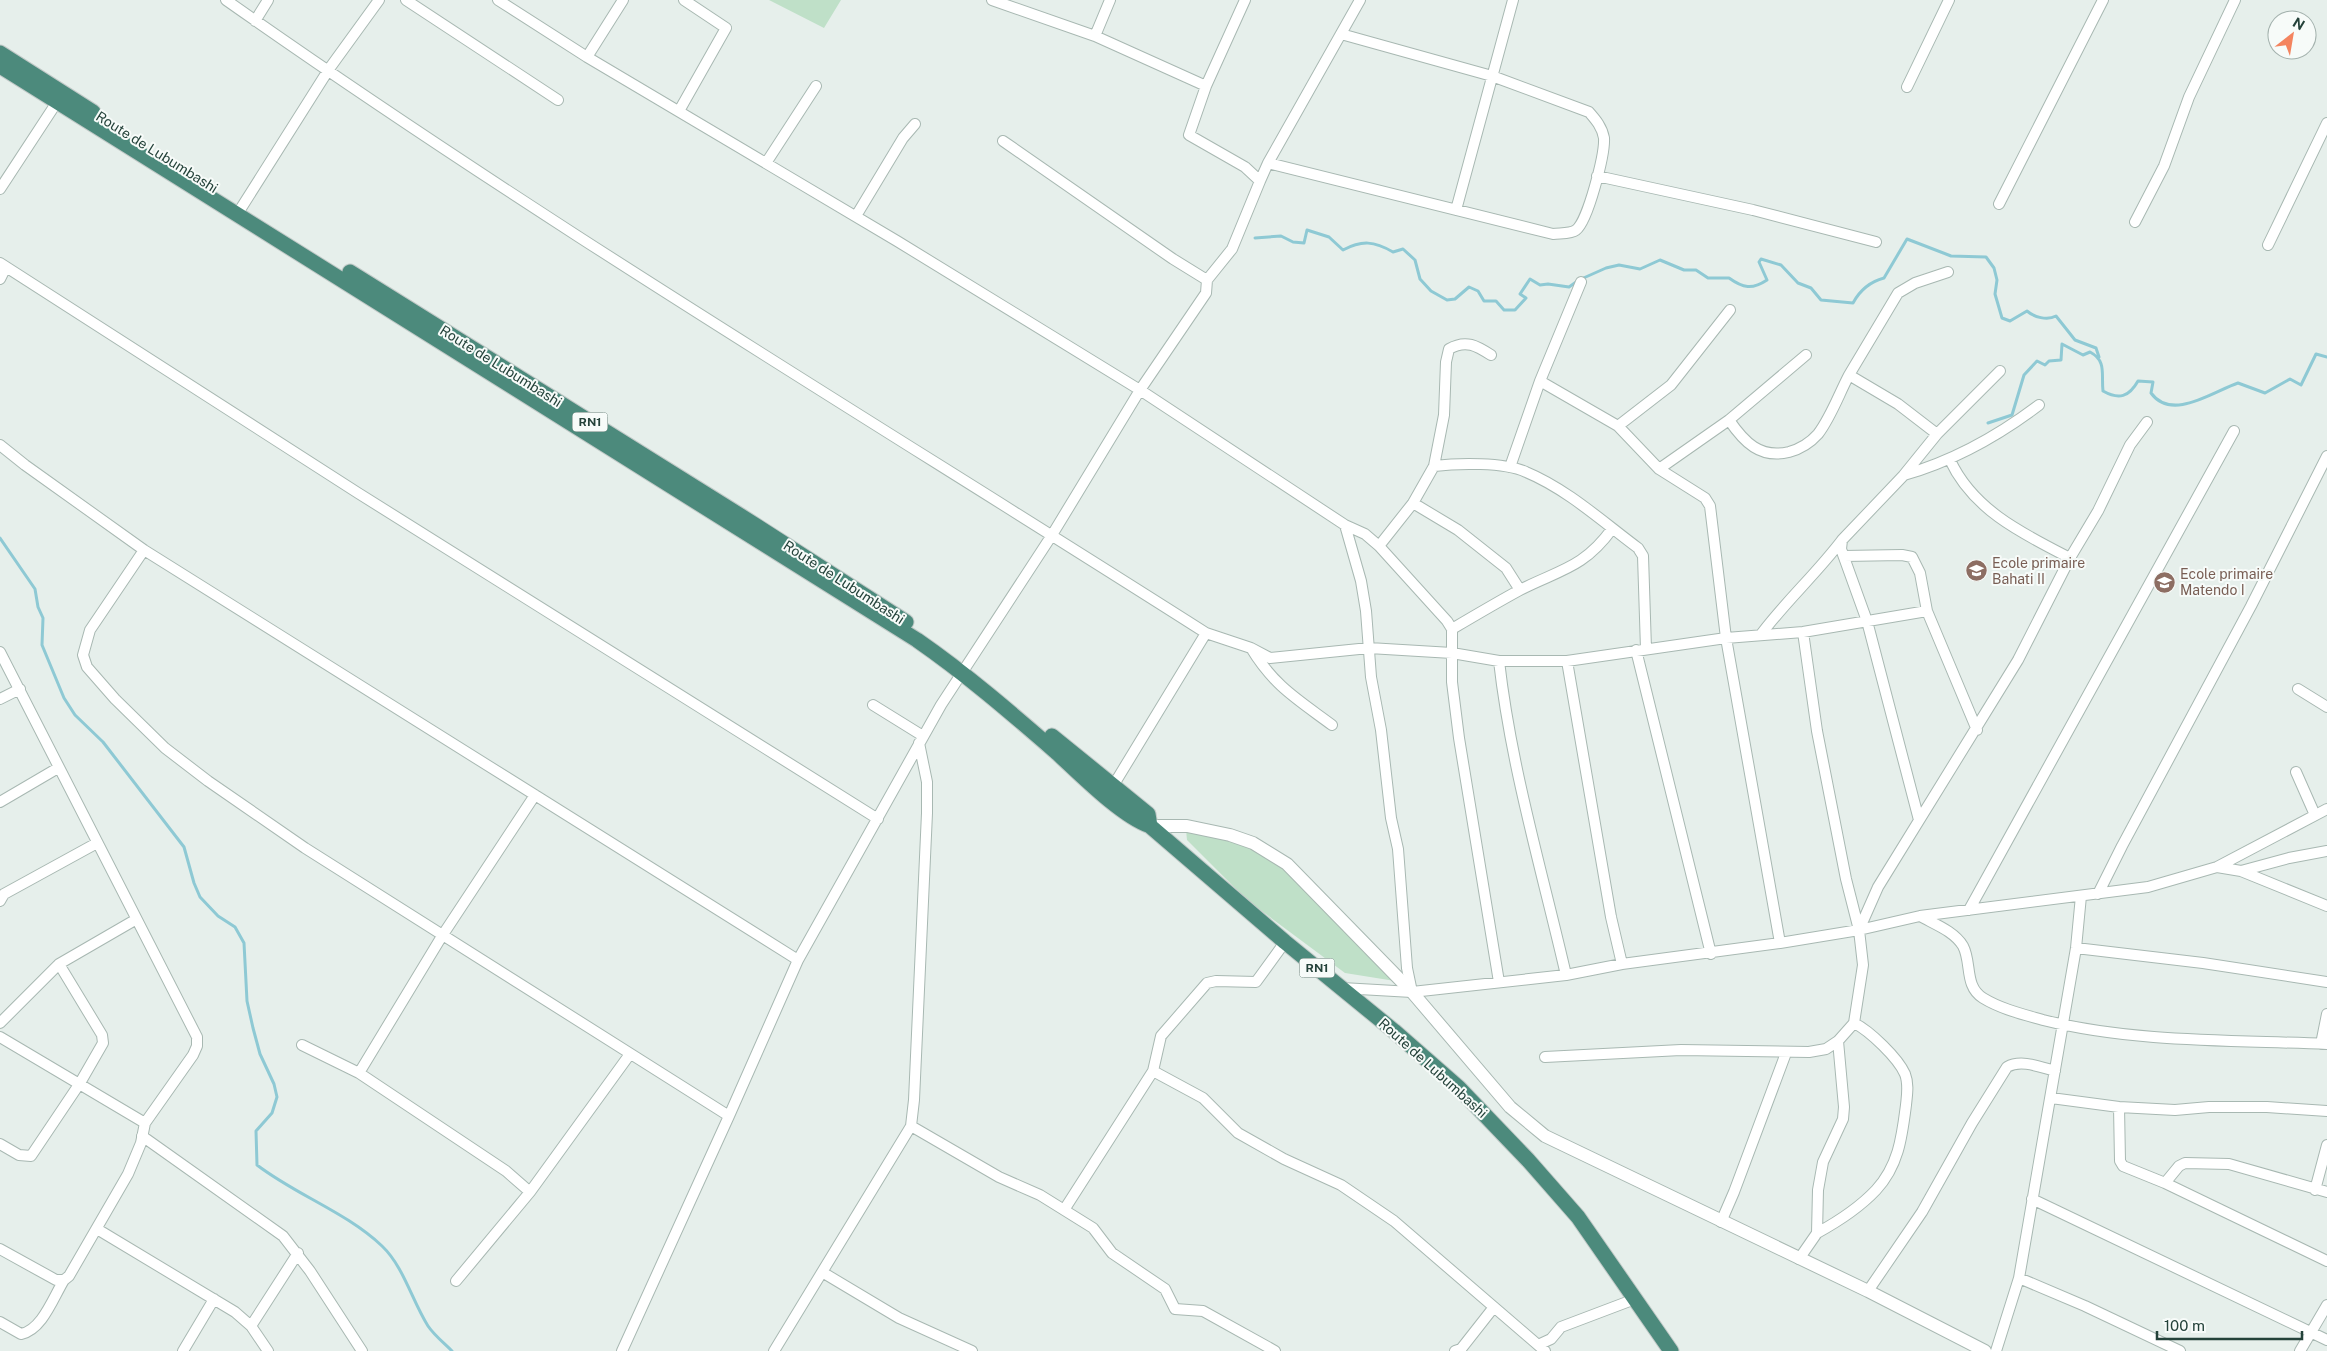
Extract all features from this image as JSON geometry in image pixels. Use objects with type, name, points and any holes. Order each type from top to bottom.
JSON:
[{"type":"highway","name":"Route de Lubumbashi","points":[[0,53],[240,209],[909,635],[966,668],[1148,814],[1150,826]]},
{"type":"highway","name":"Route de Lubumbashi","points":[[0,66],[56,102],[240,209]]},
{"type":"highway","name":"Route de Lubumbashi","points":[[966,668],[1132,817],[1138,822],[1150,826],[1459,1088],[1528,1160],[1578,1217],[1672,1351]]},
{"type":"street","points":[[226,0],[613,260],[1206,633],[1251,648],[1270,658],[1369,648],[1452,653],[1499,661],[1566,661],[1762,633],[1803,632],[1927,611]]},
{"type":"street","points":[[255,20],[268,0]]},
{"type":"street","points":[[240,209],[329,69],[379,0]]},
{"type":"street","points":[[406,0],[558,100]]},
{"type":"street","points":[[587,57],[623,0]]},
{"type":"street","points":[[679,111],[726,28],[684,0]]},
{"type":"street","points":[[992,0],[1095,36],[1206,86]]},
{"type":"street","points":[[1095,36],[1110,0]]},
{"type":"street","points":[[1245,0],[1206,86],[1189,135],[1245,167],[1260,181]]},
{"type":"street","points":[[622,1351],[798,960],[921,740],[1052,535],[1140,390],[1206,294],[1207,280],[1232,249],[1268,163],[1360,0]]},
{"type":"street","points":[[1456,210],[1514,0]]},
{"type":"street","points":[[1908,87],[1950,0]]},
{"type":"street","points":[[1999,204],[2103,0]]},
{"type":"street","points":[[2135,222],[2164,166],[2189,97],[2235,0]]},
{"type":"street","points":[[503,1],[587,57],[856,216],[1140,390],[1345,525],[1365,534],[1379,546],[1447,621],[1452,629],[1452,682],[1459,738],[1499,982]]},
{"type":"street","points":[[1268,163],[1553,234],[1574,232],[1584,223],[1597,176],[1604,140],[1600,124],[1589,112],[1492,76],[1341,34]]},
{"type":"street","points":[[766,163],[816,86]]},
{"type":"street","points":[[0,189],[56,102]]},
{"type":"street","points":[[2268,244],[2327,123]]},
{"type":"street","points":[[856,216],[903,138],[915,124]]},
{"type":"street","points":[[1003,141],[1173,259],[1207,280]]},
{"type":"street","points":[[1597,176],[1753,210],[1876,242]]},
{"type":"street","points":[[0,279],[3,265],[333,477],[878,819]]},
{"type":"street","points":[[1729,420],[1740,436],[1754,448],[1765,454],[1793,451],[1807,444],[1817,435],[1849,375],[1898,294],[1905,287],[1948,272]]},
{"type":"street","points":[[1510,467],[1540,380],[1581,282]]},
{"type":"street","points":[[1618,426],[1671,385],[1730,310]]},
{"type":"street","points":[[1379,546],[1413,503],[1434,466],[1444,415],[1446,362],[1450,348],[1464,343],[1478,347],[1491,355]]},
{"type":"street","points":[[1659,468],[1729,420],[1806,355]]},
{"type":"street","points":[[1762,633],[1778,612],[1825,563],[1842,540],[1903,476],[1937,434],[2000,371]]},
{"type":"street","points":[[1849,375],[1898,404],[1937,434]]},
{"type":"street","points":[[1540,380],[1618,426],[1659,468],[1705,498],[1710,506],[1726,638],[1780,943]]},
{"type":"street","points":[[1903,476],[1950,460],[2006,428],[2039,405]]},
{"type":"street","points":[[1859,930],[1878,887],[1977,730],[2018,660],[2070,558],[2098,511],[2130,445],[2147,422]]},
{"type":"street","points":[[1969,910],[2234,431]]},
{"type":"street","points":[[0,445],[144,550],[798,960]]},
{"type":"street","points":[[2098,894],[2251,606],[2327,456]]},
{"type":"street","points":[[1950,460],[1959,480],[1982,505],[2029,537],[2070,558]]},
{"type":"street","points":[[1434,466],[1451,464],[1510,467],[1526,471],[1559,490],[1638,548],[1643,556],[1641,649],[1711,954]]},
{"type":"street","points":[[1413,503],[1458,530],[1506,568],[1520,590]]},
{"type":"street","points":[[1345,525],[1361,581],[1371,677],[1381,730],[1390,818],[1398,849],[1406,968],[1412,992]]},
{"type":"street","points":[[1452,629],[1520,590],[1569,569],[1598,548],[1612,529]]},
{"type":"street","points":[[1842,540],[1844,556],[1867,621],[1919,820]]},
{"type":"street","points":[[144,550],[90,630],[83,654],[87,667],[115,699],[166,748],[208,781],[305,848],[729,1116]]},
{"type":"street","points":[[1844,556],[1902,555],[1912,558],[1920,573],[1927,611],[1977,730]]},
{"type":"street","points":[[1545,1057],[1672,1051],[1786,1053],[1826,1049],[1838,1041],[1854,1023],[1863,965],[1859,930],[1846,879],[1817,730],[1803,632]]},
{"type":"street","points":[[1113,786],[1206,633]]},
{"type":"street","points":[[1251,648],[1264,671],[1285,691],[1332,725]]},
{"type":"street","points":[[0,652],[197,1037],[197,1046],[193,1055],[145,1123],[128,1174],[69,1276],[64,1280],[36,1327],[28,1333],[21,1334],[0,1322]]},
{"type":"street","points":[[1499,661],[1504,701],[1521,792],[1566,974]]},
{"type":"street","points":[[1566,661],[1610,916],[1622,964]]},
{"type":"street","points":[[0,699],[20,689]]},
{"type":"street","points":[[2298,689],[2327,707]]},
{"type":"street","points":[[774,1351],[911,1126],[914,1100],[926,863],[927,782],[921,740],[873,705]]},
{"type":"street","points":[[0,802],[58,768]]},
{"type":"street","points":[[2296,772],[2315,815]]},
{"type":"street","points":[[359,1074],[442,936],[535,795]]},
{"type":"street","points":[[1341,988],[1412,992],[1566,974],[1622,964],[1711,954],[1780,943],[1859,930],[1920,916],[2148,887],[2217,867],[2327,809]]},
{"type":"street","points":[[1150,826],[1206,828],[1245,840],[1270,852],[1287,864],[1412,992],[1483,1076],[1528,1124],[1567,1148],[1868,1291],[1985,1351]]},
{"type":"street","points":[[0,900],[4,894],[97,843]]},
{"type":"street","points":[[2241,871],[2289,858],[2327,851]]},
{"type":"street","points":[[2217,867],[2241,871],[2327,906]]},
{"type":"street","points":[[1996,1351],[2019,1278],[2076,948],[2081,896]]},
{"type":"street","points":[[1920,916],[1955,936],[1963,947],[1971,984],[1976,993],[2000,1007],[2062,1024],[2131,1034],[2205,1040],[2324,1044],[2327,1014]]},
{"type":"street","points":[[0,1023],[59,964],[136,920]]},
{"type":"street","points":[[1064,1210],[1153,1071],[1161,1036],[1207,983],[1216,981],[1256,982],[1285,942]]},
{"type":"street","points":[[2076,948],[2203,963],[2327,982]]},
{"type":"street","points":[[0,1144],[19,1155],[32,1156],[80,1083],[102,1043],[102,1035],[59,964]]},
{"type":"street","points":[[1799,1259],[1817,1233],[1848,1215],[1876,1189],[1894,1161],[1903,1132],[1908,1089],[1905,1074],[1872,1034],[1854,1023]]},
{"type":"street","points":[[0,1037],[145,1123]]},
{"type":"street","points":[[1817,1233],[1818,1190],[1823,1162],[1843,1119],[1838,1041]]},
{"type":"street","points":[[302,1045],[359,1074],[506,1172],[530,1192]]},
{"type":"street","points":[[1721,1222],[1786,1053]]},
{"type":"street","points":[[456,1281],[530,1192],[630,1054]]},
{"type":"street","points":[[1868,1291],[1922,1212],[1972,1123],[2007,1067],[2012,1064],[2029,1064],[2055,1071]]},
{"type":"street","points":[[1153,1071],[1203,1098],[1238,1133],[1284,1159],[1340,1185],[1394,1221],[1542,1348],[1560,1327],[1635,1299]]},
{"type":"street","points":[[2051,1098],[2119,1107],[2175,1110],[2209,1107],[2266,1107],[2327,1111]]},
{"type":"street","points":[[2119,1107],[2120,1161],[2129,1170],[2165,1183],[2327,1261]]},
{"type":"street","points":[[911,1126],[999,1177],[1040,1195],[1093,1228],[1112,1253],[1165,1289],[1175,1309],[1203,1311],[1275,1351]]},
{"type":"street","points":[[142,1136],[282,1236],[298,1253],[362,1351]]},
{"type":"street","points":[[2315,1190],[2327,1145]]},
{"type":"street","points":[[2165,1183],[2179,1166],[2185,1163],[2229,1164],[2327,1192]]},
{"type":"street","points":[[2032,1199],[2327,1340]]},
{"type":"street","points":[[97,1228],[214,1299],[251,1326],[268,1351]]},
{"type":"street","points":[[0,1249],[56,1280],[64,1280]]},
{"type":"street","points":[[251,1326],[298,1253]]},
{"type":"street","points":[[822,1272],[899,1318],[972,1351]]},
{"type":"street","points":[[2019,1278],[2085,1306],[2180,1351]]},
{"type":"street","points":[[183,1351],[214,1299]]},
{"type":"street","points":[[2300,1351],[2309,1332],[2327,1305]]},
{"type":"street","points":[[1455,1351],[1462,1349],[1494,1307]]},
{"type":"green space","points":[[769,0],[841,0],[824,28]]},
{"type":"green space","points":[[1186,830],[1234,838],[1288,867],[1395,981],[1345,973],[1247,900],[1187,840]]},
{"type":"waterway","points":[[1255,238],[1281,236],[1293,242],[1304,243],[1307,230],[1329,237],[1343,250],[1362,243],[1374,244],[1393,252],[1403,249],[1415,260],[1420,279],[1431,291],[1447,300],[1455,299],[1469,287],[1478,291],[1484,301],[1496,301],[1504,310],[1515,310],[1526,298],[1520,294],[1530,279],[1540,285],[1548,284],[1569,287],[1579,280],[1606,268],[1619,265],[1640,269],[1660,260],[1684,270],[1696,270],[1708,278],[1729,278],[1743,286],[1752,286],[1767,280],[1759,262],[1761,259],[1781,265],[1798,283],[1811,288],[1821,300],[1853,303],[1866,287],[1884,278],[1907,239],[1951,256],[1986,257],[1994,268],[1997,280],[1995,294],[2002,318],[2010,321],[2027,311],[2041,318],[2056,316],[2075,340],[2096,348],[2099,357]]},
{"type":"waterway","points":[[1988,423],[2012,415],[2024,375],[2037,361],[2045,365],[2049,361],[2061,360],[2062,344],[2083,355],[2090,352],[2099,360],[2102,368],[2103,391],[2119,396],[2131,391],[2138,381],[2153,382],[2151,393],[2160,401],[2170,405],[2193,402],[2238,383],[2265,393],[2290,379],[2301,385],[2316,354],[2327,357]]},
{"type":"waterway","points":[[0,538],[35,589],[38,607],[43,618],[42,645],[64,698],[75,715],[103,742],[184,847],[200,897],[218,916],[235,927],[244,943],[247,1001],[260,1054],[274,1084],[277,1097],[272,1113],[256,1131],[257,1165],[288,1186],[353,1223],[382,1246],[390,1254],[402,1274],[428,1326],[452,1351]]},
{"type":"place","name":"Ecole primaire Bahati II","points":[[1976,571]]},
{"type":"place","name":"Ecole primaire Matendo I","points":[[2164,582]]}]
